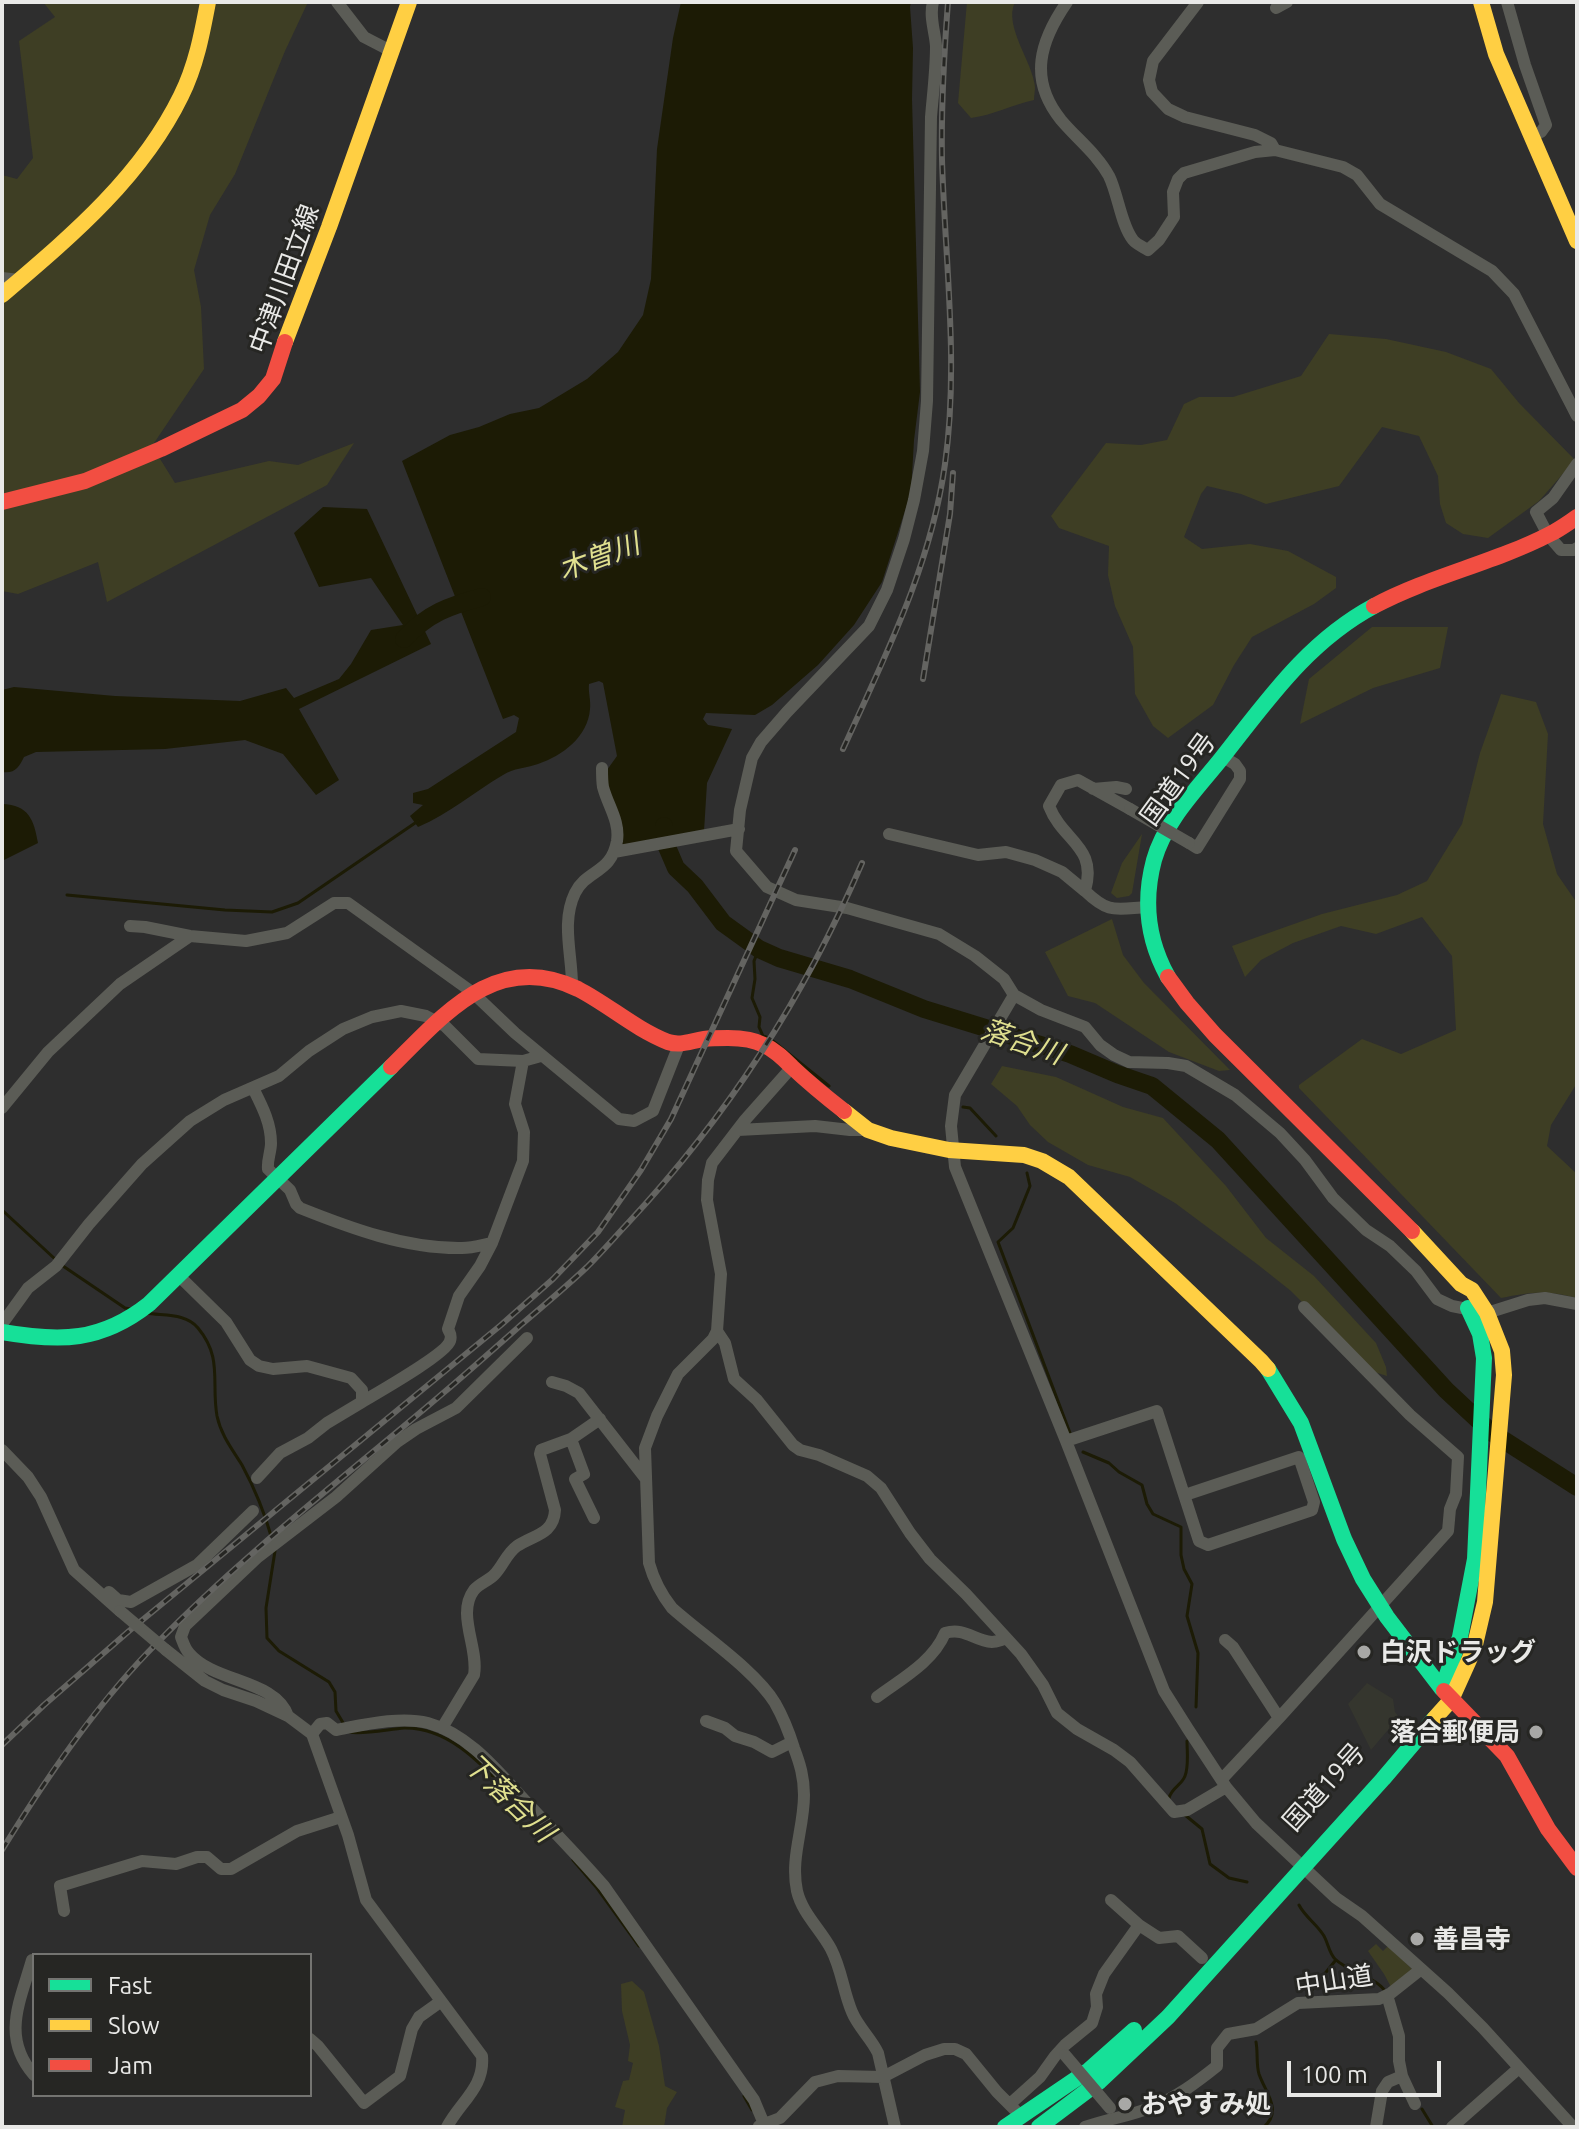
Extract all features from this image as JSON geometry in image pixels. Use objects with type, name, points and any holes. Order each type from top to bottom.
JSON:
[{"type":"main road","points":[[2,295],[10,279],[102,207],[154,145],[190,75],[208,2]]},
{"type":"main road","name":"中津川田立線","points":[[2,502],[85,481],[161,449],[242,410],[273,379],[409,2]]},
{"type":"main road","points":[[1481,2],[1496,54],[1577,241]]},
{"type":"main road","name":"国道19号","points":[[1005,2127],[1089,2070],[1115,2047],[1383,1779],[1446,1694],[1474,1649],[1485,1602],[1505,1390],[1502,1351],[1487,1313],[1472,1290],[1461,1284],[1438,1257],[1195,1012],[1162,968],[1147,907],[1154,855],[1170,824],[1278,684],[1339,626],[1386,600],[1548,535],[1577,517]]},
{"type":"main road","points":[[2,1332],[36,1339],[70,1339],[126,1322],[178,1275],[436,1021],[472,992],[489,984],[529,977],[572,985],[633,1024],[679,1045],[703,1039],[740,1038],[769,1047],[868,1130],[887,1137],[953,1150],[1024,1154],[1048,1163],[1069,1177],[1261,1361],[1278,1383],[1302,1425],[1344,1540],[1360,1574],[1446,1694],[1507,1756],[1548,1829],[1577,1868]]},
{"type":"main road","name":"国道19号","points":[[1446,1694],[1475,1559],[1484,1387],[1480,1334],[1461,1284]]},
{"type":"main road","name":"国道19号","points":[[1039,2127],[1100,2081],[1158,2026],[1297,1862]]},
{"type":"street","points":[[337,2],[364,37],[391,51]]},
{"type":"street","points":[[933,2],[930,12],[936,53],[931,114],[927,401],[923,451],[914,500],[887,590],[869,626],[787,712],[761,742],[752,758],[746,777],[736,851],[767,887],[796,900],[847,908],[939,934],[975,956],[1004,979],[1011,999]]},
{"type":"street","points":[[1067,2],[1055,20],[1042,52],[1044,90],[1062,120],[1096,156],[1107,173],[1128,231],[1137,243],[1148,250],[1159,240],[1174,217],[1173,192],[1184,173],[1255,152],[1275,150],[1343,167],[1357,175],[1380,204],[1492,271],[1514,294],[1577,416]]},
{"type":"street","points":[[1198,2],[1153,61],[1149,80],[1152,92],[1168,109],[1185,117],[1255,135],[1271,143],[1275,150]]},
{"type":"street","points":[[1507,2],[1546,125],[1531,137]]},
{"type":"street","points":[[1577,464],[1553,498],[1536,512],[1548,535],[1561,550],[1577,548]]},
{"type":"street","points":[[1085,891],[1089,877],[1084,853],[1054,820],[1049,806],[1061,785],[1078,780],[1197,848],[1240,779],[1240,771],[1235,764],[1223,757]]},
{"type":"street","points":[[572,985],[568,916],[574,894],[580,885],[612,859],[618,838],[603,785],[602,768]]},
{"type":"street","points":[[1093,789],[1126,789]]},
{"type":"street","points":[[614,852],[739,829]]},
{"type":"street","points":[[889,834],[978,855],[1006,852],[1035,860],[1062,872],[1099,904],[1112,910],[1147,907]]},
{"type":"street","points":[[130,926],[246,941],[287,933],[334,903],[348,903],[472,992],[541,1056],[619,1119],[634,1121],[653,1111],[679,1045]]},
{"type":"street","points":[[2,1108],[48,1052],[120,984],[190,936]]},
{"type":"street","points":[[1011,999],[955,1095],[951,1126],[956,1171],[1164,1691],[1224,1783],[1256,1823],[1336,1898],[1362,1916],[1448,1993],[1573,2127]]},
{"type":"street","points":[[1011,999],[1085,1027],[1100,1045],[1129,1062],[1186,1066],[1235,1095],[1280,1133],[1333,1198],[1416,1271],[1437,1299],[1452,1306],[1487,1313],[1536,1299],[1565,1300],[1577,1304]]},
{"type":"street","points":[[2,1324],[28,1288],[59,1262],[141,1165],[190,1121],[224,1100],[279,1076],[343,1029],[372,1017],[401,1011],[426,1016],[445,1026],[478,1059],[523,1061],[541,1056]]},
{"type":"street","points":[[257,1478],[280,1453],[445,1349],[450,1342],[448,1329],[459,1296],[492,1243],[523,1161],[524,1132],[515,1104],[523,1061]]},
{"type":"street","points":[[792,1067],[712,1163],[707,1200],[721,1274],[717,1331],[713,1339],[678,1374],[645,1448],[649,1563],[661,1594],[672,1608],[756,1680],[774,1701],[792,1742],[804,1774],[804,1817],[795,1851],[798,1893],[802,1905],[831,1949],[844,1979],[853,2016],[878,2053],[895,2127]]},
{"type":"street","points":[[253,1088],[267,1115],[271,1142],[268,1169],[290,1190],[300,1208],[352,1229],[416,1244],[462,1248],[492,1243]]},
{"type":"street","points":[[738,1130],[815,1126],[868,1130]]},
{"type":"street","points":[[178,1275],[226,1322],[250,1360],[273,1369],[307,1366],[338,1373],[351,1378],[362,1390],[362,1402]]},
{"type":"street","points":[[717,1331],[725,1343],[734,1379],[757,1400],[793,1445],[867,1476],[881,1488],[930,1559],[1021,1654],[1043,1685],[1057,1713],[1130,1762],[1170,1810],[1181,1811],[1224,1783],[1448,1531],[1450,1509],[1456,1494],[1458,1457],[1410,1415],[1304,1307]]},
{"type":"street","points":[[288,1716],[280,1702],[265,1691],[228,1678],[197,1661],[187,1651],[181,1637],[185,1626],[268,1548],[345,1490],[397,1442],[456,1408],[527,1338]]},
{"type":"street","points":[[552,1382],[579,1393],[646,1479]]},
{"type":"street","points":[[1066,1441],[1157,1411],[1199,1541],[1208,1545],[1312,1510],[1314,1502],[1299,1457],[1185,1495]]},
{"type":"street","points":[[442,1728],[474,1675],[476,1665],[468,1618],[472,1592],[493,1577],[517,1546],[544,1533],[555,1518],[541,1450],[571,1439],[600,1419]]},
{"type":"street","points":[[571,1439],[584,1474],[575,1479],[594,1518]]},
{"type":"street","points":[[2,1450],[28,1477],[41,1497],[69,1562],[92,1588],[205,1681],[288,1716],[312,1734],[366,1900],[482,2056],[483,2069],[474,2090],[453,2114],[447,2127]]},
{"type":"street","points":[[92,1588],[103,1586],[118,1600],[131,1602],[197,1565],[253,1511]]},
{"type":"street","points":[[877,1697],[931,1655],[945,1633],[966,1633],[991,1642],[1005,1639]]},
{"type":"street","points":[[1225,1640],[1233,1647],[1279,1718]]},
{"type":"street","points":[[706,1721],[772,1752],[792,1742]]},
{"type":"street","points":[[312,1734],[320,1724],[327,1723],[336,1730],[380,1722],[424,1722],[442,1728],[482,1756],[604,1886],[754,2100],[761,2126],[780,2118],[815,2082],[838,2076],[883,2077],[925,2055],[944,2049],[955,2049],[966,2054],[1022,2117]]},
{"type":"street","points":[[64,1911],[60,1886],[142,1861],[176,1864],[207,1857],[221,1869],[231,1869],[297,1831],[341,1817]]},
{"type":"street","points":[[1111,1900],[1159,1938],[1178,1936],[1202,1958]]},
{"type":"street","points":[[1010,2104],[1092,2023],[1099,1984],[1139,1925]]},
{"type":"street","points":[[32,1960],[15,2028],[16,2046],[32,2072]]},
{"type":"street","name":"中山道","points":[[1117,2117],[1160,2104],[1201,2080],[1217,2066],[1217,2048],[1221,2039],[1228,2034],[1256,2029],[1298,2003],[1379,1999],[1420,1970]]},
{"type":"street","points":[[1387,1995],[1399,2036],[1402,2076],[1415,2104]]},
{"type":"street","points":[[312,2041],[364,2103],[400,2076],[412,2029],[419,2017],[440,2002]]},
{"type":"street","points":[[1063,2053],[1117,2117],[1085,2127]]},
{"type":"street","points":[[1452,2127],[1519,2068]]},
{"type":"street","points":[[1376,2127],[1382,2091],[1388,2082],[1402,2076]]},
{"type":"shaded area","points":[[43,2],[308,2],[235,174],[210,215],[194,270],[201,307],[204,369],[152,446],[175,483],[269,461],[298,465],[354,443],[327,485],[107,602],[98,562],[18,594],[2,591],[2,175],[17,179],[33,158],[19,41],[55,17]]},
{"type":"shaded area","points":[[967,2],[1015,2],[1013,22],[1033,77],[1034,100],[971,118],[958,103]]},
{"type":"shaded area","points":[[1329,334],[1386,339],[1446,352],[1491,369],[1519,403],[1575,460],[1539,501],[1488,538],[1463,534],[1446,523],[1440,504],[1438,476],[1419,436],[1382,427],[1339,486],[1266,504],[1207,486],[1184,537],[1202,549],[1250,544],[1288,551],[1336,577],[1336,588],[1314,604],[1252,637],[1213,705],[1168,738],[1153,726],[1135,694],[1133,647],[1115,606],[1108,575],[1109,546],[1059,528],[1051,516],[1106,443],[1141,445],[1167,440],[1184,404],[1199,397],[1233,397],[1301,376]]},
{"type":"shaded area","points":[[1372,627],[1448,627],[1440,668],[1373,688],[1300,724],[1309,679]]},
{"type":"shaded area","points":[[1501,694],[1536,702],[1548,734],[1543,824],[1557,874],[1577,903],[1577,1083],[1551,1125],[1547,1146],[1577,1174],[1577,1298],[1539,1293],[1501,1298],[1299,1088],[1362,1039],[1401,1054],[1456,1030],[1452,956],[1422,917],[1376,934],[1341,926],[1293,943],[1261,960],[1245,977],[1232,946],[1322,914],[1397,895],[1427,881],[1462,824],[1480,753]]},
{"type":"shaded area","points":[[1142,834],[1132,893],[1117,898],[1111,893],[1122,863]]},
{"type":"shaded area","points":[[1112,919],[1123,955],[1144,983],[1230,1070],[1219,1071],[1169,1052],[1095,1003],[1068,996],[1045,952]]},
{"type":"shaded area","points":[[1002,1066],[1056,1077],[1123,1107],[1163,1118],[1226,1186],[1266,1238],[1314,1276],[1376,1343],[1387,1376],[1371,1371],[1291,1291],[1175,1203],[1130,1177],[1088,1165],[1048,1142],[1030,1125],[1017,1106],[991,1084]]},
{"type":"shaded area","points":[[1367,1683],[1393,1699],[1399,1717],[1371,1750],[1348,1704]]},
{"type":"shaded area","points":[[1376,1944],[1383,1951],[1388,1946],[1413,1970],[1391,1987],[1368,1951]]},
{"type":"shaded area","points":[[632,1981],[644,1992],[659,2046],[665,2086],[677,2092],[667,2108],[664,2127],[622,2127],[625,2110],[615,2107],[623,2081],[629,2080],[633,2063],[628,2061],[630,2045],[622,2011],[621,1984]]},
{"type":"water","points":[[681,2],[911,2],[920,392],[911,492],[882,582],[854,625],[818,665],[772,705],[755,715],[706,713],[703,719],[708,725],[732,729],[707,783],[704,831],[620,848],[606,786],[607,770],[617,756],[603,683],[599,681],[589,684],[588,719],[572,744],[556,756],[507,773],[418,827],[410,816],[423,805],[413,803],[413,793],[428,789],[516,732],[519,718],[514,715],[503,719],[402,461],[450,435],[510,414],[539,408],[587,379],[618,352],[643,315],[651,279],[657,149]]},
{"type":"water","points":[[323,507],[367,509],[431,644],[299,709],[339,780],[316,795],[283,754],[245,740],[165,749],[36,752],[24,757],[13,771],[2,772],[2,690],[14,687],[115,696],[240,701],[286,688],[294,698],[339,679],[371,630],[403,625],[371,578],[319,587],[294,533]]},
{"type":"water","points":[[2,804],[18,807],[29,815],[38,843],[2,861]]},
{"type":"waterway","name":"木曽川","points":[[404,639],[440,612],[482,597]]},
{"type":"waterway","points":[[67,895],[272,912],[298,903],[418,821]]},
{"type":"waterway","name":"落合川","points":[[664,826],[664,840],[676,868],[695,886],[723,923],[759,949],[850,979],[924,1009],[1070,1054],[1152,1086],[1218,1140],[1446,1390],[1491,1432],[1577,1487]]},
{"type":"waterway","points":[[759,949],[754,961],[752,998],[760,1017],[759,1027],[766,1037]]},
{"type":"waterway","points":[[773,1041],[829,1086]]},
{"type":"waterway","points":[[963,1107],[970,1108],[996,1136]]},
{"type":"waterway","points":[[1027,1173],[1030,1186],[1013,1228],[998,1242],[1070,1433]]},
{"type":"waterway","points":[[2,1210],[55,1259]]},
{"type":"waterway","points":[[60,1264],[131,1309]]},
{"type":"waterway","points":[[146,1313],[187,1320],[206,1339],[215,1370],[215,1404],[219,1423],[251,1483],[272,1539]]},
{"type":"waterway","points":[[1083,1452],[1109,1463],[1142,1485],[1153,1514],[1181,1527],[1181,1555],[1192,1584],[1187,1616],[1198,1653],[1196,1707]]},
{"type":"waterway","name":"下落合川","points":[[275,1551],[266,1608],[267,1638],[279,1651],[329,1682],[335,1692],[336,1711],[345,1726]]},
{"type":"waterway","name":"下落合川","points":[[350,1732],[404,1728],[437,1734],[466,1752],[515,1799]]},
{"type":"waterway","points":[[1169,1798],[1185,1776],[1187,1741]]},
{"type":"waterway","points":[[1185,1815],[1202,1829],[1210,1864],[1229,1878],[1247,1882]]},
{"type":"waterway","name":"下落合川","points":[[573,1860],[639,1946]]},
{"type":"waterway","points":[[1299,1905],[1321,1932],[1335,1959],[1385,1991]]},
{"type":"waterway","points":[[1307,1996],[1335,1961]]},
{"type":"waterway","points":[[1256,2042],[1259,2074],[1272,2108],[1264,2127]]},
{"type":"waterway","name":"下落合川","points":[[744,2096],[752,2110]]},
{"type":"waterway","points":[[1422,2109],[1433,2127]]},
{"type":"railway","points":[[843,749],[918,574],[945,464],[951,389],[942,140],[948,2]]},
{"type":"railway","points":[[923,679],[950,514],[953,473]]},
{"type":"railway","points":[[2,1745],[129,1631],[501,1325],[553,1279],[598,1232],[641,1170],[671,1119],[795,850]]},
{"type":"railway","points":[[2,1850],[74,1742],[157,1643],[261,1546],[579,1274],[664,1183],[730,1098],[789,1008],[862,863]]},
{"type":"traffic: fast","points":[[1168,977],[1152,935],[1148,906],[1154,860],[1173,819],[1290,674],[1328,637],[1374,606]]},
{"type":"traffic: fast","points":[[2,1332],[61,1338],[79,1336],[114,1326],[131,1317],[149,1304],[391,1067]]},
{"type":"traffic: fast","points":[[1443,1686],[1460,1637],[1475,1559],[1484,1358],[1480,1334],[1468,1308]]},
{"type":"traffic: fast","points":[[1268,1369],[1301,1423],[1344,1539],[1363,1579],[1387,1617],[1442,1689]]},
{"type":"traffic: fast","points":[[1039,2127],[1100,2081],[1168,2017],[1434,1719]]},
{"type":"traffic: fast","points":[[1005,2127],[1089,2070],[1134,2030]]},
{"type":"traffic: slow","points":[[2,295],[78,228],[146,154],[165,126],[191,73],[208,2]]},
{"type":"traffic: slow","points":[[285,342],[409,2]]},
{"type":"traffic: slow","points":[[1481,2],[1496,54],[1577,241]]},
{"type":"traffic: slow","points":[[844,1111],[868,1130],[891,1138],[949,1150],[1024,1155],[1042,1161],[1069,1177],[1268,1369]]},
{"type":"traffic: slow","points":[[1412,1231],[1461,1284],[1472,1290],[1487,1313],[1502,1351],[1504,1375],[1485,1602],[1474,1649],[1451,1700],[1434,1719]]},
{"type":"traffic: jam","points":[[2,502],[85,481],[242,410],[273,379],[285,342]]},
{"type":"traffic: jam","points":[[1374,606],[1417,586],[1529,544],[1577,517]]},
{"type":"traffic: jam","points":[[391,1067],[451,1009],[473,994],[497,983],[522,977],[549,979],[578,989],[668,1042],[728,1038],[760,1043],[772,1049],[844,1111]]},
{"type":"traffic: jam","points":[[1168,977],[1215,1035],[1412,1231]]},
{"type":"traffic: jam","points":[[1444,1691],[1507,1756],[1548,1829],[1577,1868]]},
{"type":"place","name":"白沢ドラッグ","points":[[1364,1652]]},
{"type":"place","name":"落合郵便局","points":[[1536,1732]]},
{"type":"place","name":"善昌寺","points":[[1417,1939]]},
{"type":"place","name":"おやすみ処","points":[[1125,2104]]}]
